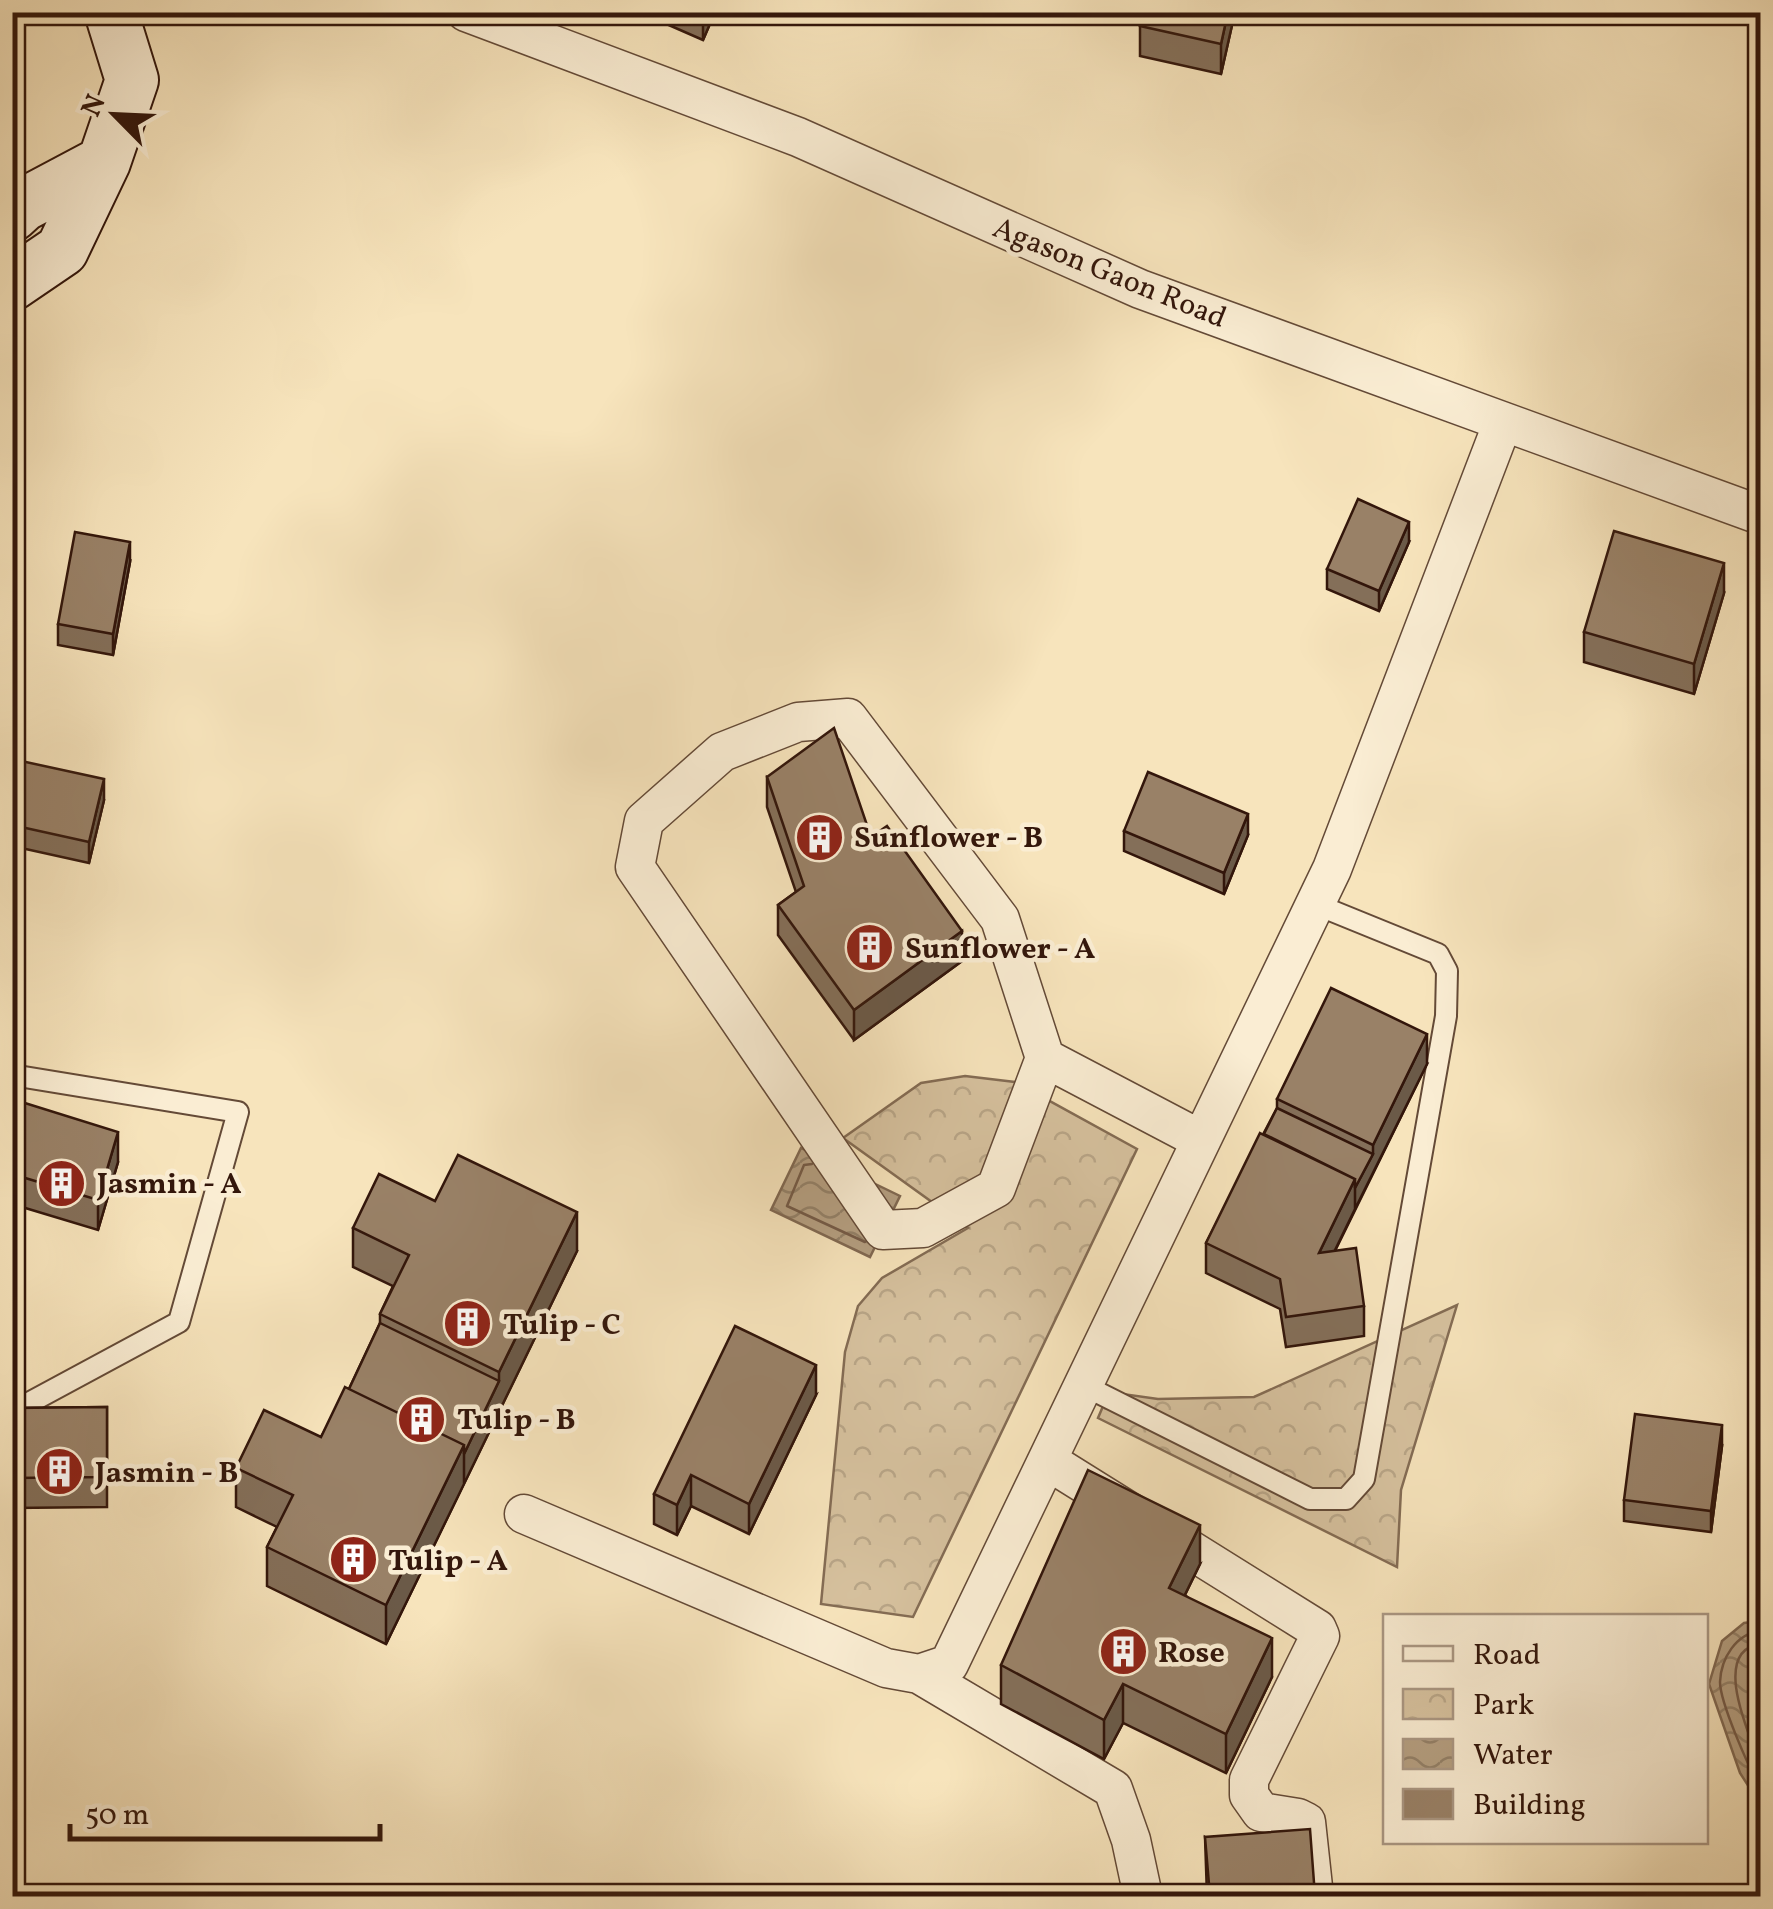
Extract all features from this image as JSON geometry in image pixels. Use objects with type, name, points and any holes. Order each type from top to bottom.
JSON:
[{"type":"street","points":[[12,284],[62,250],[104,162],[132,80],[112,12]]},
{"type":"street","name":"Agason Gaon Road","points":[[466,12],[798,137],[1140,290],[1760,515]]},
{"type":"street","points":[[12,215],[23,205],[104,162]]},
{"type":"street","points":[[919,1674],[949,1664],[1332,869],[1503,422]]},
{"type":"street","points":[[1044,1058],[996,1188],[923,1228],[883,1230],[635,867],[644,821],[722,752],[798,722],[848,718],[1000,920],[1044,1058],[1202,1140]]},
{"type":"street","points":[[1048,1461],[1317,1629],[1320,1636],[1249,1780],[1249,1795],[1261,1812],[1306,1822],[1314,1896]]},
{"type":"street","points":[[524,1514],[886,1668],[919,1674],[1113,1789],[1131,1840],[1143,1896]]},
{"type":"lane","points":[[1083,1385],[1310,1499],[1346,1498],[1364,1479],[1446,1016],[1447,972],[1438,954],[1314,904]]},
{"type":"lane","points":[[12,1075],[238,1112],[179,1322],[12,1412]]},
{"type":"green space","points":[[965,1076],[1015,1082],[1137,1149],[913,1617],[821,1604],[845,1352],[858,1306],[882,1278],[968,1228],[843,1138],[921,1083]]},
{"type":"green space","points":[[1457,1305],[1401,1490],[1397,1567],[1098,1418],[1109,1392],[1158,1399],[1254,1397]]},
{"type":"water","points":[[801,1148],[900,1196],[870,1257],[771,1210]]},
{"type":"water","points":[[1760,1621],[1760,1804],[1740,1773],[1709,1684],[1722,1641],[1744,1623]]},
{"type":"building","points":[[686,12],[706,12],[703,20]]},
{"type":"building","points":[[1143,12],[1228,12],[1221,44],[1140,26]]},
{"type":"building","points":[[1760,29],[1760,80],[1750,78]]},
{"type":"building","points":[[1358,499],[1409,522],[1379,591],[1327,569]]},
{"type":"building","points":[[1614,531],[1724,563],[1694,664],[1584,632]]},
{"type":"building","points":[[75,532],[130,542],[113,634],[58,624]]},
{"type":"building","points":[[834,728],[871,837],[887,826],[962,931],[854,1010],[778,905],[804,886],[767,777]]},
{"type":"building","points":[[12,759],[104,779],[89,842],[12,825]]},
{"type":"building","points":[[1148,772],[1248,814],[1224,873],[1124,831]]},
{"type":"building","points":[[1331,988],[1427,1034],[1373,1145],[1277,1099]]},
{"type":"building","points":[[12,1099],[118,1132],[98,1200],[12,1174]]},
{"type":"building","points":[[1277,1108],[1373,1154],[1355,1188],[1355,1179],[1264,1134]]},
{"type":"building","points":[[1260,1133],[1355,1179],[1319,1253],[1356,1248],[1364,1306],[1286,1317],[1280,1279],[1206,1243]]},
{"type":"building","name":"Tulip - C","points":[[458,1155],[577,1212],[499,1372],[380,1314],[409,1255],[353,1228],[379,1174],[435,1201]]},
{"type":"building","points":[[380,1323],[499,1381],[464,1454],[464,1445],[349,1389]]},
{"type":"building","points":[[735,1326],[816,1365],[749,1504],[691,1475],[677,1505],[654,1494]]},
{"type":"building","name":"Tulip - A","points":[[345,1387],[464,1445],[386,1605],[267,1547],[293,1495],[236,1468],[264,1410],[321,1437]]},
{"type":"building","points":[[107,1407],[107,1477],[12,1478],[12,1408]]},
{"type":"building","points":[[1635,1414],[1722,1425],[1711,1511],[1624,1500]]},
{"type":"building","name":"Rose","points":[[1088,1470],[1200,1525],[1169,1588],[1272,1638],[1226,1734],[1123,1684],[1104,1720],[1001,1665]]},
{"type":"building","points":[[1310,1829],[1315,1896],[1210,1896],[1205,1837]]},
{"type":"place","name":"Sunflower - B","points":[[819,837]]},
{"type":"place","name":"Sunflower - A","points":[[870,948]]},
{"type":"place","name":"Jasmin - A","points":[[62,1183]]},
{"type":"place","name":"Tulip - C","points":[[468,1324]]},
{"type":"place","name":"Tulip - B","points":[[422,1419]]},
{"type":"place","name":"Jasmin - B","points":[[60,1472]]},
{"type":"place","name":"Tulip - A","points":[[353,1560]]},
{"type":"place","name":"Rose","points":[[1123,1652]]}]
